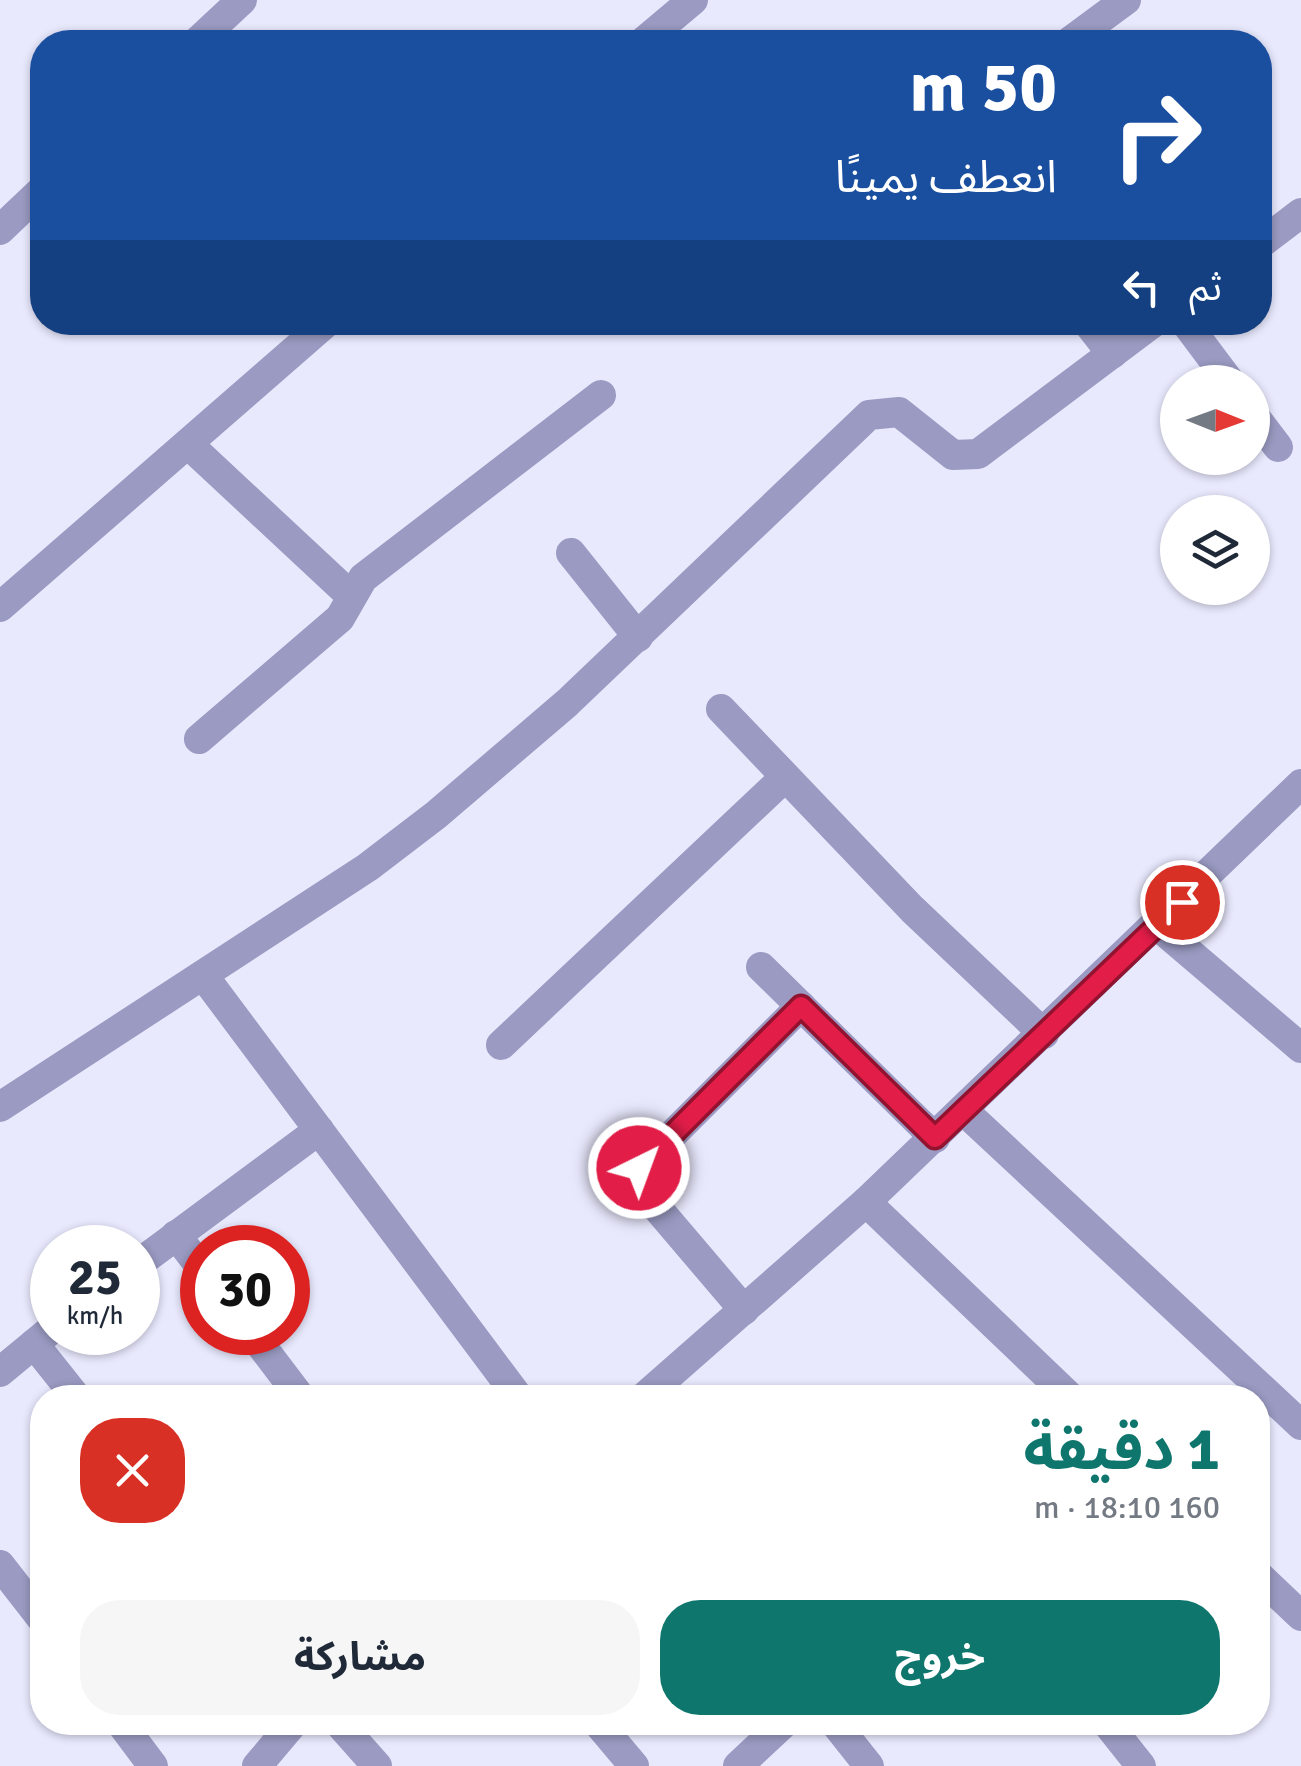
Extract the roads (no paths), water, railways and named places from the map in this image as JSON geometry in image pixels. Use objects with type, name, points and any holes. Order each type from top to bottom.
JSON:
[{"type":"street","points":[[210,30],[242,0]]},
{"type":"street","points":[[658,30],[694,0]]},
{"type":"street","points":[[1085,30],[1126,0]]},
{"type":"street","points":[[0,230],[30,201]]},
{"type":"street","points":[[1272,236],[1300,218]]},
{"type":"street","points":[[0,607],[312,335]]},
{"type":"street","points":[[1097,335],[1112,354]]},
{"type":"street","points":[[0,1106],[368,867],[436,815],[638,637],[869,415],[898,412],[953,455],[978,454],[1137,335]]},
{"type":"street","points":[[1195,335],[1217,365]]},
{"type":"street","points":[[198,739],[340,618],[350,595],[364,578],[500,469],[540,445],[601,395]]},
{"type":"street","points":[[1270,437],[1278,447]]},
{"type":"street","points":[[188,444],[350,595]]},
{"type":"street","points":[[571,553],[638,637]]},
{"type":"street","points":[[721,709],[912,909],[1044,1034]]},
{"type":"street","points":[[501,1046],[784,778]]},
{"type":"street","points":[[658,1385],[964,1112],[1301,784]]},
{"type":"street","points":[[1158,926],[1301,1048]]},
{"type":"street","points":[[761,968],[935,1138]]},
{"type":"street","points":[[203,975],[508,1385]]},
{"type":"street","points":[[744,1310],[647,1196],[639,1183],[639,1168],[801,1006]]},
{"type":"street","points":[[964,1112],[1257,1385]]},
{"type":"street","points":[[160,1247],[319,1130]]},
{"type":"street","points":[[866,1202],[1057,1385]]},
{"type":"street","points":[[176,1235],[180,1240]]},
{"type":"street","points":[[0,1372],[30,1347]]},
{"type":"street","points":[[53,1355],[70,1385]]},
{"type":"street","points":[[268,1355],[291,1385]]},
{"type":"street","points":[[1270,1397],[1301,1426]]},
{"type":"street","points":[[0,1565],[30,1604]]},
{"type":"street","points":[[1270,1586],[1301,1616]]},
{"type":"street","points":[[130,1735],[153,1766]]},
{"type":"street","points":[[257,1766],[283,1735]]},
{"type":"street","points":[[349,1735],[376,1766]]},
{"type":"street","points":[[607,1735],[634,1766]]},
{"type":"street","points":[[738,1766],[762,1735]]},
{"type":"street","points":[[844,1735],[869,1766]]},
{"type":"street","points":[[1116,1735],[1141,1766]]}]
